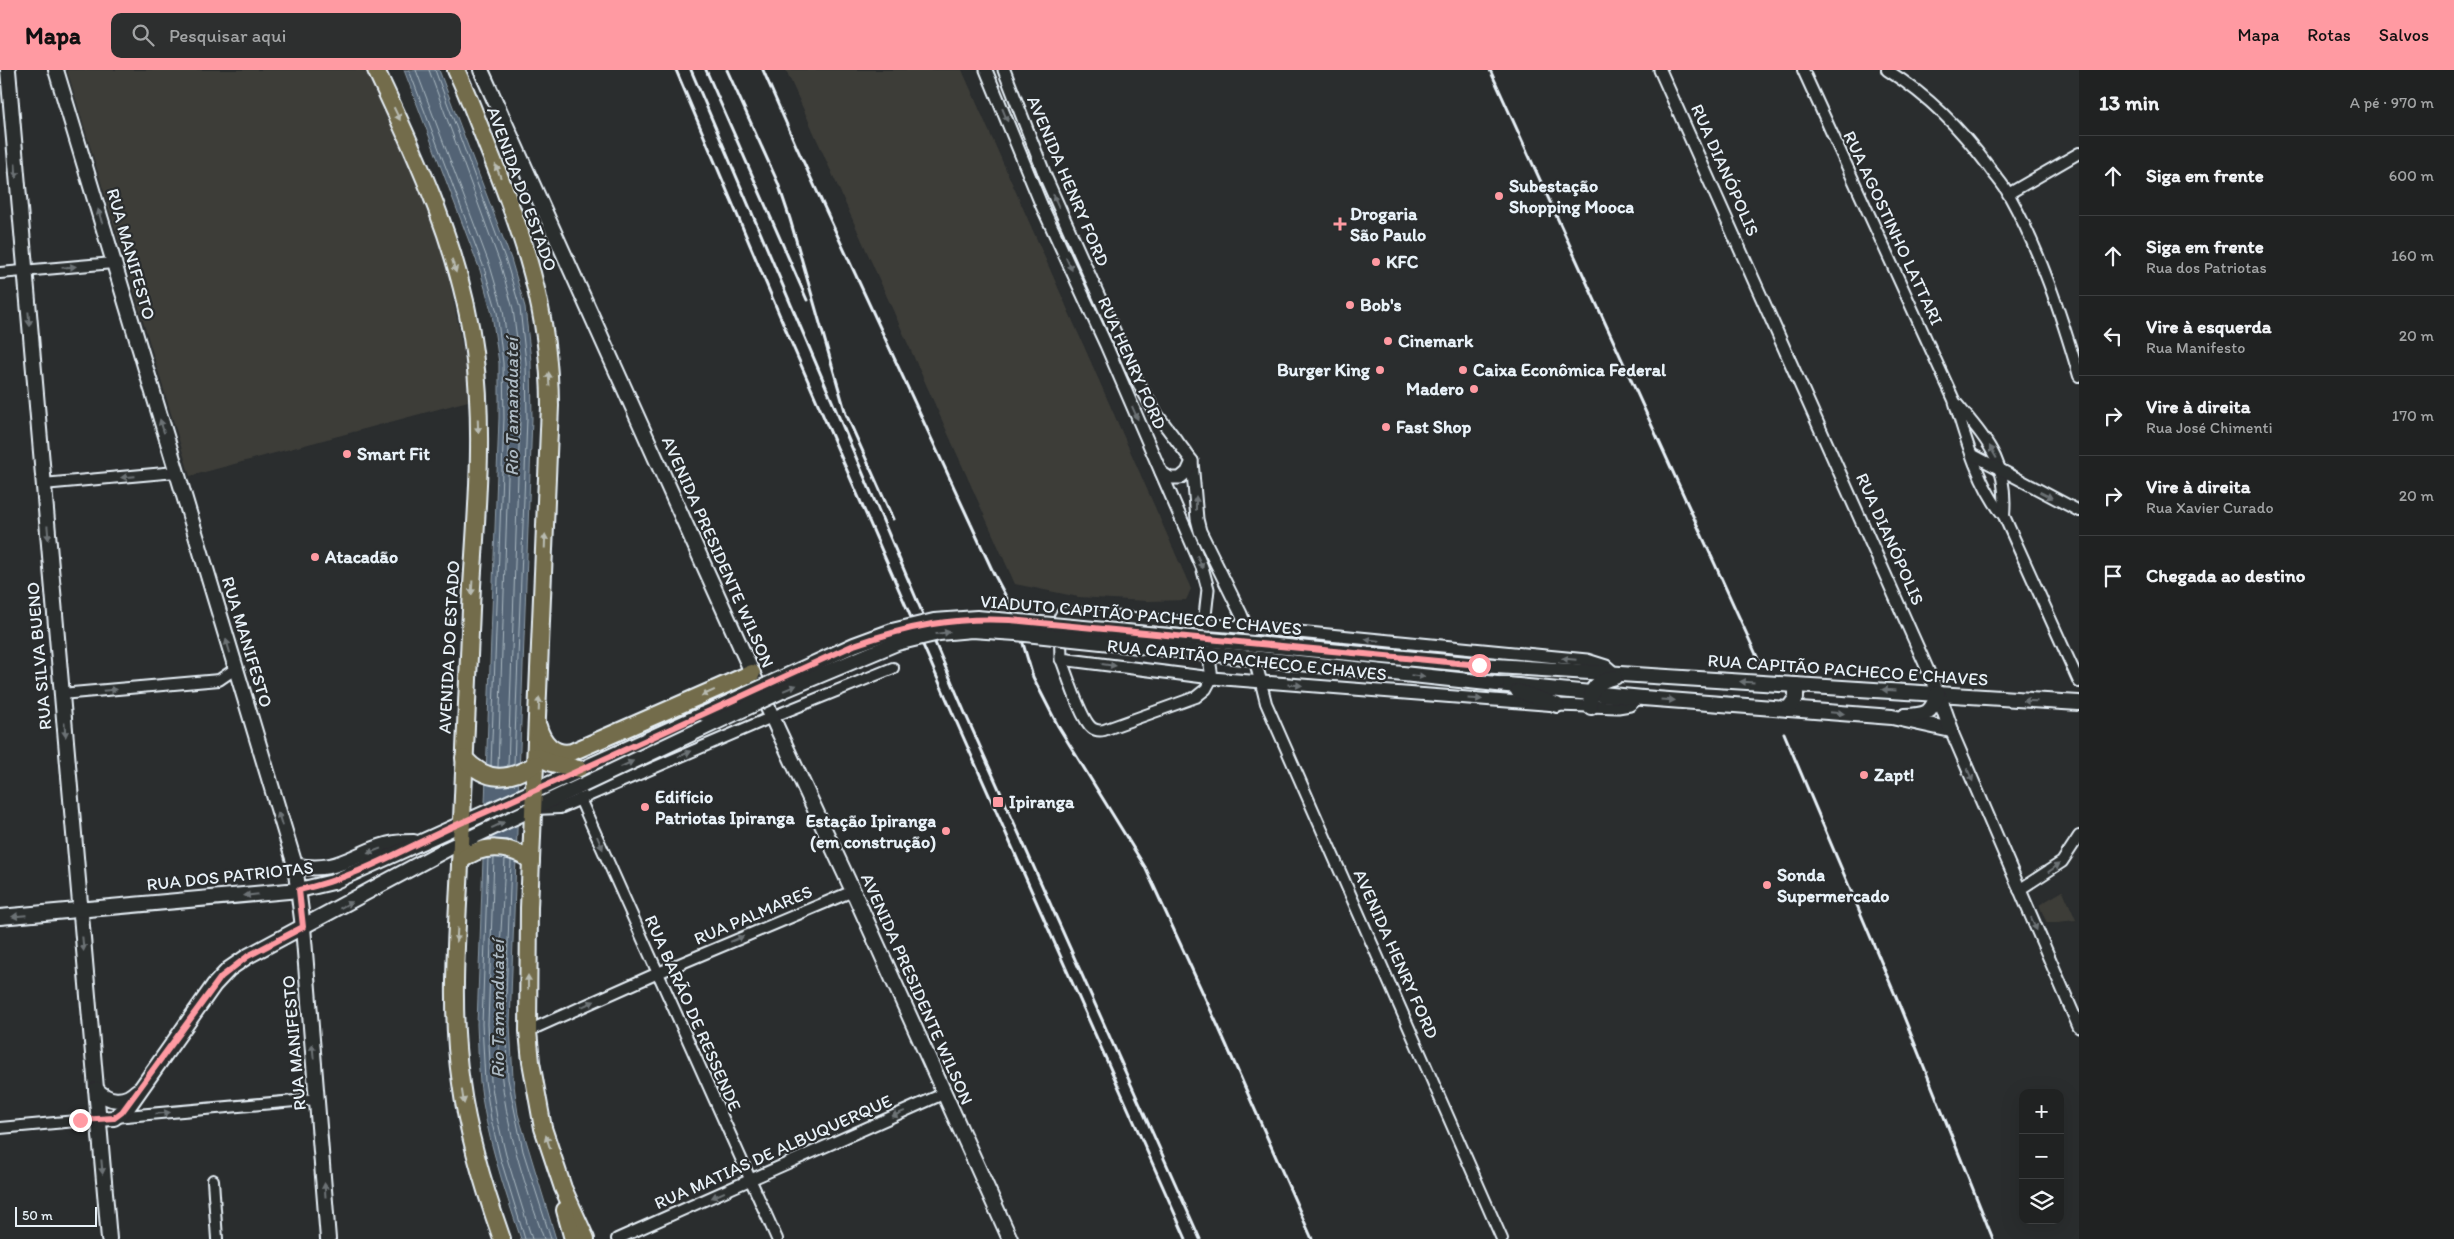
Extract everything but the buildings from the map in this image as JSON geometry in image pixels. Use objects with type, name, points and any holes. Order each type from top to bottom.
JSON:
[{"type":"highway","name":"AVENIDA DO ESTADO","points":[[376,70],[423,170],[456,272],[474,348],[478,436],[477,509],[464,758],[455,1013],[460,1081],[469,1130],[502,1239]]},
{"type":"highway","name":"AVENIDA DO ESTADO","points":[[456,70],[527,248],[540,301],[547,348],[550,406],[531,861],[528,1031],[531,1062],[543,1128],[563,1188],[586,1239]]},
{"type":"highway","points":[[538,725],[543,738],[552,748],[561,752],[572,752],[752,673]]},
{"type":"highway","points":[[464,758],[476,770],[495,777],[515,775],[536,761],[580,769]]},
{"type":"highway","points":[[460,862],[472,853],[497,849],[516,851],[531,861]]},
{"type":"highway","name":"AVENIDA DO ESTADO","points":[[563,1188],[565,1213],[573,1239]]},
{"type":"main road","name":"RUA SILVA BUENO","points":[[8,70],[108,1239]]},
{"type":"main road","name":"RUA MANIFESTO","points":[[56,70],[295,865],[303,927],[328,1239]]},
{"type":"main road","name":"AVENIDA PRESIDENTE WILSON","points":[[481,70],[752,673],[853,890],[943,1094],[1010,1239]]},
{"type":"main road","name":"VIADUTO CAPITÃO PACHECO E CHAVES","points":[[535,791],[854,645],[892,631],[934,622],[977,618],[1010,620],[1479,665]]},
{"type":"main road","name":"VIADUTO CAPITÃO PACHECO E CHAVES","points":[[534,809],[582,792],[782,691],[897,643],[940,633],[972,630],[1016,633],[1498,684]]},
{"type":"main road","name":"RUA CAPITÃO PACHECO E CHAVES","points":[[1479,665],[2079,703]]},
{"type":"main road","points":[[1591,700],[1594,686],[1602,680],[1621,673]]},
{"type":"main road","name":"RUA CAPITÃO PACHECO E CHAVES","points":[[1498,684],[1591,700],[1639,698],[1892,717],[1950,730]]},
{"type":"main road","points":[[1498,684],[1557,706]]},
{"type":"main road","points":[[1788,709],[1796,698],[1796,685]]},
{"type":"main road","points":[[1892,717],[1927,712],[1933,707],[1938,693]]},
{"type":"main road","name":"RUA DIANÓPOLIS","points":[[1938,693],[1950,730]]},
{"type":"main road","name":"RUA DOS PATRIOTAS","points":[[0,917],[299,890],[350,876],[462,822],[535,791]]},
{"type":"main road","points":[[98,1119],[114,1118],[128,1107],[221,977],[248,956],[461,842],[534,809]]},
{"type":"main road","points":[[295,865],[309,868],[329,867],[394,843],[421,842]]},
{"type":"main road","points":[[96,1089],[104,1098],[111,1100],[125,1099],[140,1089]]},
{"type":"street","name":"RUA HENRY FORD","points":[[986,70],[1041,204],[1207,579],[1208,600],[1204,625],[1212,678]]},
{"type":"street","name":"AVENIDA HENRY FORD","points":[[1004,70],[1046,178],[1134,375],[1155,412],[1192,461]]},
{"type":"street","name":"RUA DIANÓPOLIS","points":[[1660,70],[1938,693]]},
{"type":"street","name":"RUA AGOSTINHO LATTARI","points":[[1803,70],[1954,400]]},
{"type":"street","points":[[1887,70],[1943,111],[1969,140],[2008,194],[2046,275],[2079,376]]},
{"type":"street","points":[[2008,194],[2079,154]]},
{"type":"street","points":[[0,273],[113,263]]},
{"type":"street","points":[[1954,400],[1973,455],[1993,503],[2004,516],[2079,682]]},
{"type":"street","points":[[1954,400],[1992,449],[2002,473],[2004,516]]},
{"type":"street","points":[[1973,455],[2002,473],[2079,511]]},
{"type":"street","points":[[1161,472],[1170,478],[1180,478],[1187,472],[1192,461]]},
{"type":"street","points":[[1192,461],[1198,525],[1248,628],[1261,683]]},
{"type":"street","points":[[43,484],[176,472]]},
{"type":"street","name":"RUA CAPITÃO PACHECO E CHAVES","points":[[1591,700],[1557,706],[1261,683],[1061,659],[1060,618],[1063,613],[1248,628],[1587,660],[1621,673]]},
{"type":"street","points":[[1061,659],[1084,716],[1091,727],[1097,731],[1196,697],[1206,689],[1212,678]]},
{"type":"street","points":[[582,792],[893,668]]},
{"type":"street","points":[[61,694],[219,680],[235,669]]},
{"type":"street","name":"AVENIDA HENRY FORD","points":[[1261,683],[1266,703],[1502,1239]]},
{"type":"street","name":"RUA DIANÓPOLIS","points":[[1950,730],[2079,1027]]},
{"type":"street","name":"RUA BARÃO DE RESSENDE","points":[[582,792],[658,973],[777,1239]]},
{"type":"street","points":[[2018,890],[2062,862],[2079,836]]},
{"type":"street","name":"RUA PALMARES","points":[[528,1031],[853,890]]},
{"type":"street","name":"RUA MATIAS DE ALBUQUERQUE","points":[[617,1239],[943,1094]]},
{"type":"street","points":[[114,1118],[317,1099]]},
{"type":"street","points":[[0,1128],[98,1119]]},
{"type":"street","points":[[213,1180],[217,1239]]},
{"type":"shaded area","points":[[67,70],[368,70],[423,192],[448,273],[467,370],[468,401],[190,476]]},
{"type":"shaded area","points":[[786,70],[962,70],[1191,589],[1186,600],[1147,601],[1079,597],[1015,584]]},
{"type":"shaded area","points":[[2063,891],[2076,920],[2047,923],[2039,905]]},
{"type":"water","name":"Rio Tamanduateí","points":[[404,70],[439,70],[511,259],[525,307],[531,361],[532,418],[510,1024],[513,1078],[518,1114],[556,1239],[521,1239],[491,1142],[479,1068],[477,1024],[499,418],[499,363],[492,314],[480,270]]},
{"type":"railway","points":[[676,70],[788,335],[953,714],[1186,1239]]},
{"type":"railway","points":[[691,70],[965,713],[1200,1239]]},
{"type":"railway","points":[[706,70],[807,300]]},
{"type":"railway","points":[[727,70],[778,183],[846,414],[893,519]]},
{"type":"railway","points":[[763,70],[797,148],[994,574],[1013,610],[1033,677],[1058,726],[1145,867],[1312,1239]]},
{"type":"railway","points":[[1490,70],[1759,661]]},
{"type":"railway","points":[[1784,733],[1896,997],[1993,1239]]},
{"type":"place","name":"Subestação Shopping Mooca","points":[[1499,196]]},
{"type":"place","name":"Drogaria São Paulo","points":[[1340,224]]},
{"type":"place","name":"KFC","points":[[1376,262]]},
{"type":"place","name":"Bob's","points":[[1350,305]]},
{"type":"place","name":"Cinemark","points":[[1388,341]]},
{"type":"place","name":"Burger King","points":[[1380,370]]},
{"type":"place","name":"Caixa Econômica Federal","points":[[1463,370]]},
{"type":"place","name":"Madero","points":[[1474,389]]},
{"type":"place","name":"Fast Shop","points":[[1386,427]]},
{"type":"place","name":"Smart Fit","points":[[347,454]]},
{"type":"place","name":"Atacadão","points":[[315,557]]},
{"type":"place","name":"Zapt!","points":[[1864,775]]},
{"type":"place","name":"Ipiranga","points":[[998,802]]},
{"type":"place","name":"Edifício Patriotas Ipiranga","points":[[645,807]]},
{"type":"place","name":"Estação Ipiranga (em construção)","points":[[946,831]]},
{"type":"place","name":"Sonda Supermercado","points":[[1767,885]]},
{"type":"route","points":[[80,1120],[114,1118],[128,1107],[206,995],[221,977],[248,956],[303,927],[299,890],[350,876],[442,831],[551,784],[580,769],[854,645],[892,631],[934,622],[977,618],[1479,665]]}]
